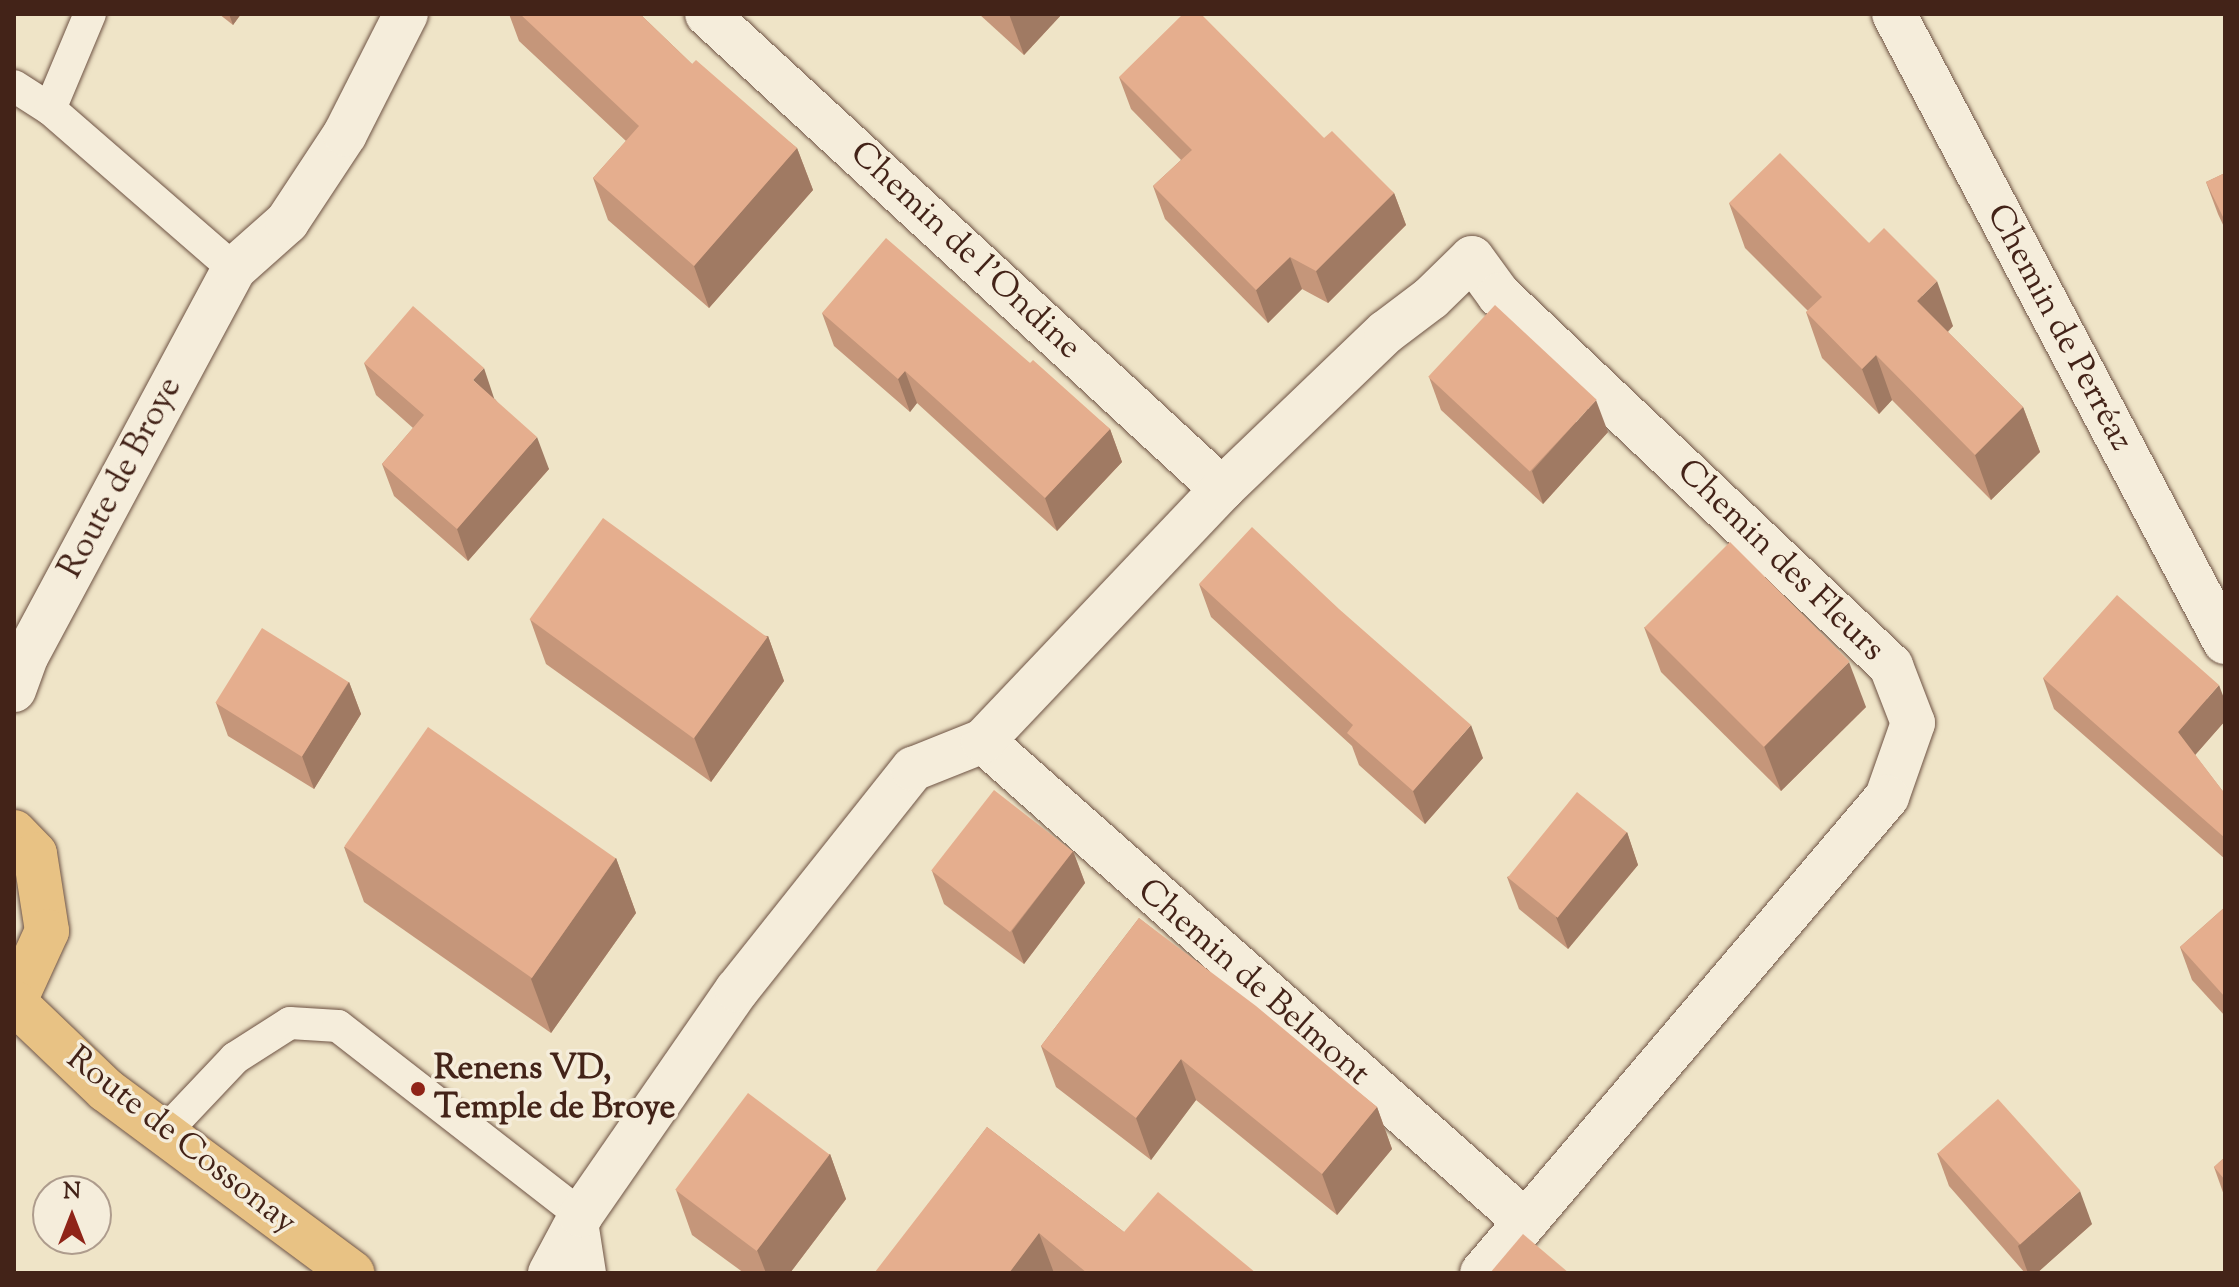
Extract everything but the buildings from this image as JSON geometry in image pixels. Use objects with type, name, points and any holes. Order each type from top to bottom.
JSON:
[{"type":"main road","name":"Route de Cossonay","points":[[14,832],[35,854],[47,931],[14,1002],[106,1090],[352,1273]]},
{"type":"street","name":"Route de Broye","points":[[14,690],[27,655],[234,269],[287,222],[345,134],[406,14]]},
{"type":"street","name":"Chemin de l'Ondine","points":[[707,14],[1222,489]]},
{"type":"street","name":"Chemin de Perréaz","points":[[1894,14],[2225,642]]},
{"type":"street","name":"Chemin des Fleurs","points":[[1222,489],[1386,332],[1431,298],[1472,258],[1499,295],[1891,666],[1913,723],[1887,797],[1482,1273]]},
{"type":"street","points":[[550,1273],[581,1215],[737,990],[913,769],[983,741],[1222,489]]},
{"type":"street","name":"Chemin de Belmont","points":[[983,741],[1526,1222]]},
{"type":"lane","points":[[50,109],[90,14]]},
{"type":"lane","points":[[14,86],[50,109],[234,269]]},
{"type":"lane","points":[[165,1132],[235,1058],[290,1023],[338,1026],[581,1215],[590,1273]]},
{"type":"place","name":"Renens VD, Temple de Broye","points":[[418,1089]]}]
